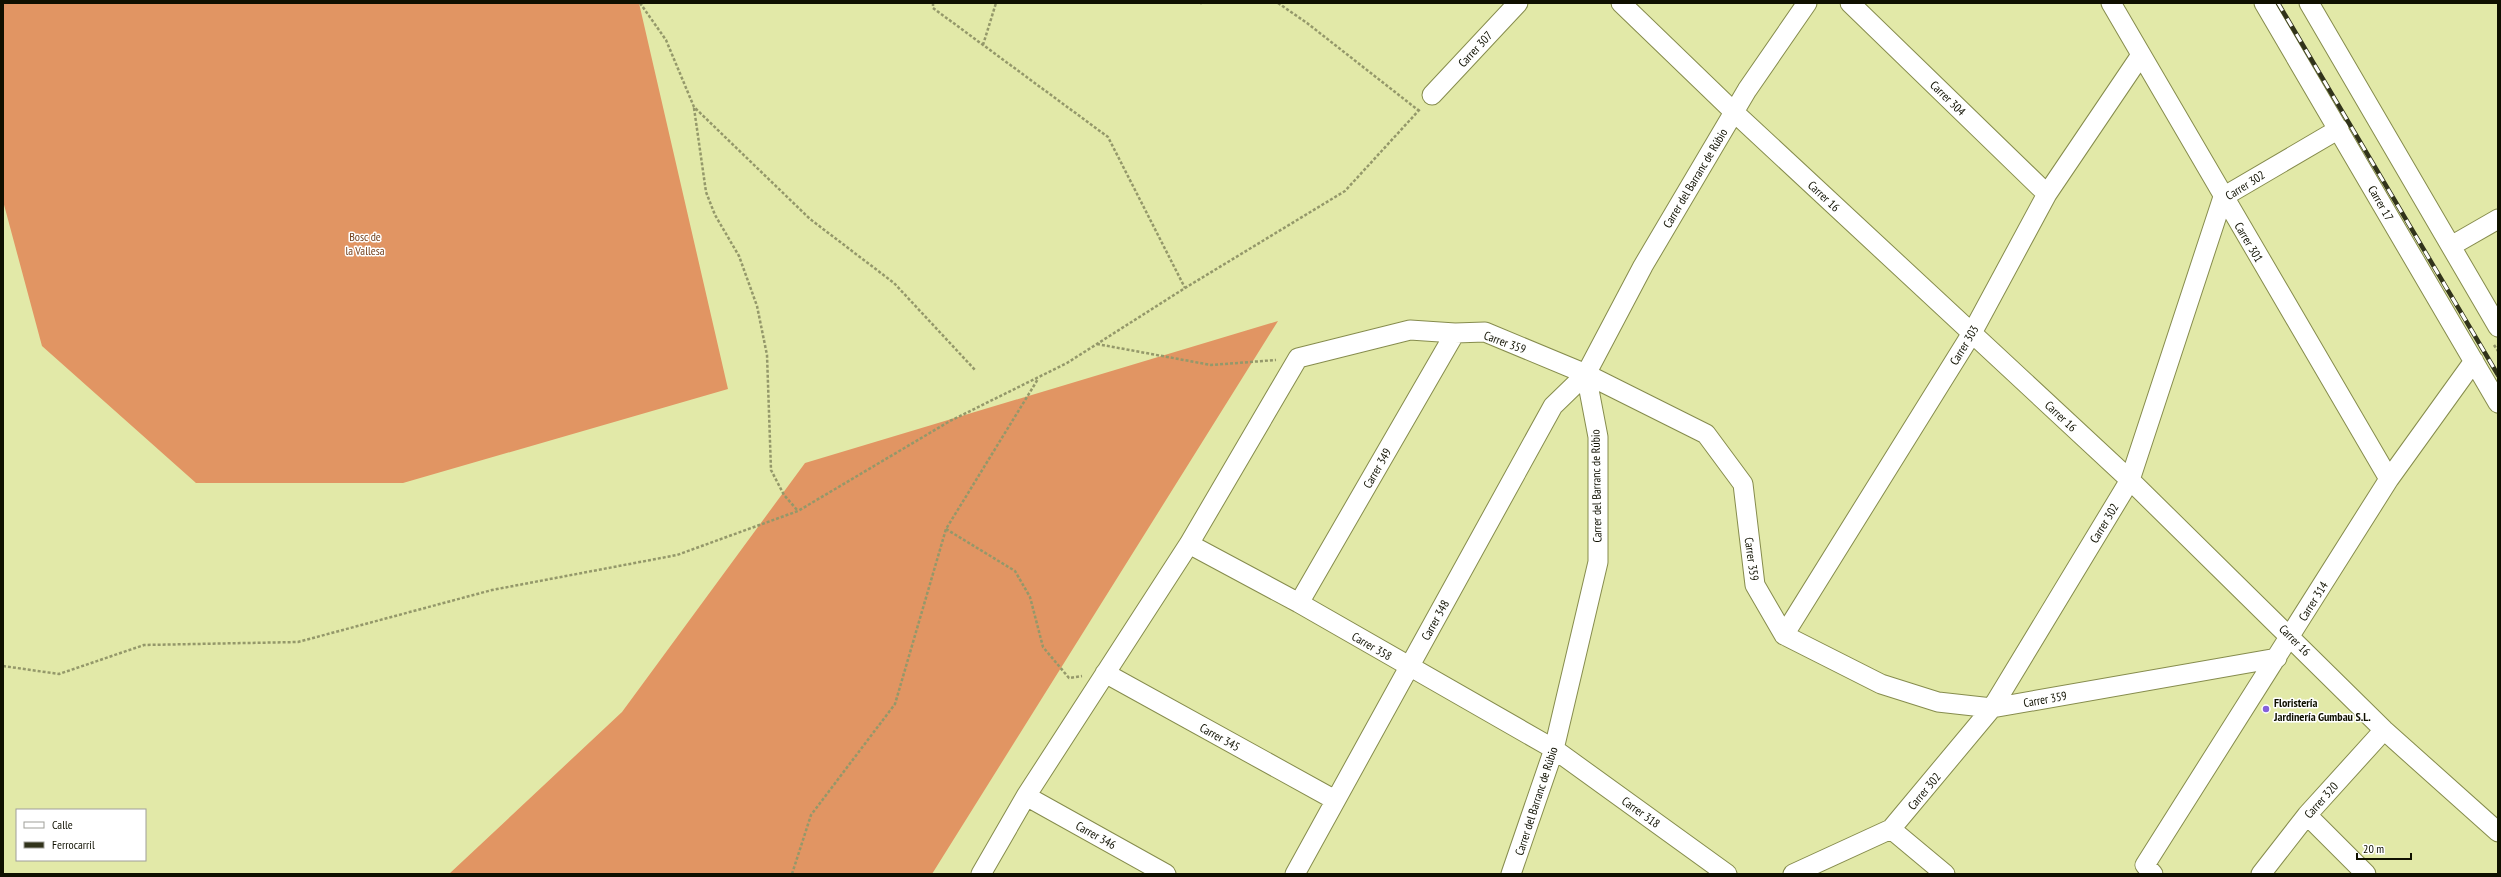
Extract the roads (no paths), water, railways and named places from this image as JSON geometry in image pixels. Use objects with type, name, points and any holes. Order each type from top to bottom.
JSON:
[{"type":"street","name":"Carrer 307","points":[[1432,95],[1518,3]]},
{"type":"street","name":"Carrer 16","points":[[1621,3],[1734,112],[2130,480],[2291,636],[2384,730],[2498,832]]},
{"type":"street","name":"Carrer del Barranc de Rúbio","points":[[1512,874],[1554,749],[1598,562],[1598,437],[1586,374],[1643,266],[1734,112],[1807,3]]},
{"type":"street","name":"Carrer 304","points":[[1850,3],[2046,194]]},
{"type":"street","name":"Carrer 301","points":[[2111,3],[2222,197],[2388,479]]},
{"type":"street","name":"Carrer 17","points":[[2264,3],[2498,403]]},
{"type":"street","points":[[2316,5],[2498,327]]},
{"type":"street","name":"Carrer 303","points":[[1784,635],[1972,333],[2046,194],[2141,55]]},
{"type":"street","name":"Carrer 302","points":[[1793,874],[1891,829],[1992,708],[2130,480],[2222,197],[2339,129]]},
{"type":"street","points":[[2451,246],[2498,219]]},
{"type":"street","name":"Carrer 359","points":[[1189,544],[1298,358],[1410,330],[1455,334],[1484,332],[1586,374],[1706,434],[1743,484],[1755,584],[1784,635],[1881,684],[1938,702],[1992,708],[2277,658]]},
{"type":"street","name":"Carrer 349","points":[[1300,603],[1455,334]]},
{"type":"street","name":"Carrer 314","points":[[2149,869],[2388,479],[2474,361]]},
{"type":"street","name":"Carrer 348","points":[[1295,874],[1553,406],[1586,374]]},
{"type":"street","points":[[981,874],[1026,796],[1189,544]]},
{"type":"street","name":"Carrer 358","points":[[1189,544],[1300,603],[1409,668],[1554,749]]},
{"type":"street","name":"Carrer 345","points":[[1105,673],[1335,800]]},
{"type":"street","name":"Carrer 320","points":[[2261,874],[2307,815],[2384,730]]},
{"type":"street","name":"Carrer 318","points":[[1554,749],[1728,874]]},
{"type":"street","name":"Carrer 346","points":[[1026,796],[1166,874]]},
{"type":"street","points":[[2307,815],[2366,874]]},
{"type":"street","points":[[1891,829],[1945,874]]},
{"type":"railway","points":[[2278,3],[2498,375]]},
{"type":"place","name":"Floristería Jardinería Gumbau S.L.","points":[[2266,709]]},
{"type":"park label","name":"Bosc de la Vallesa","points":[[365,243]]}]
